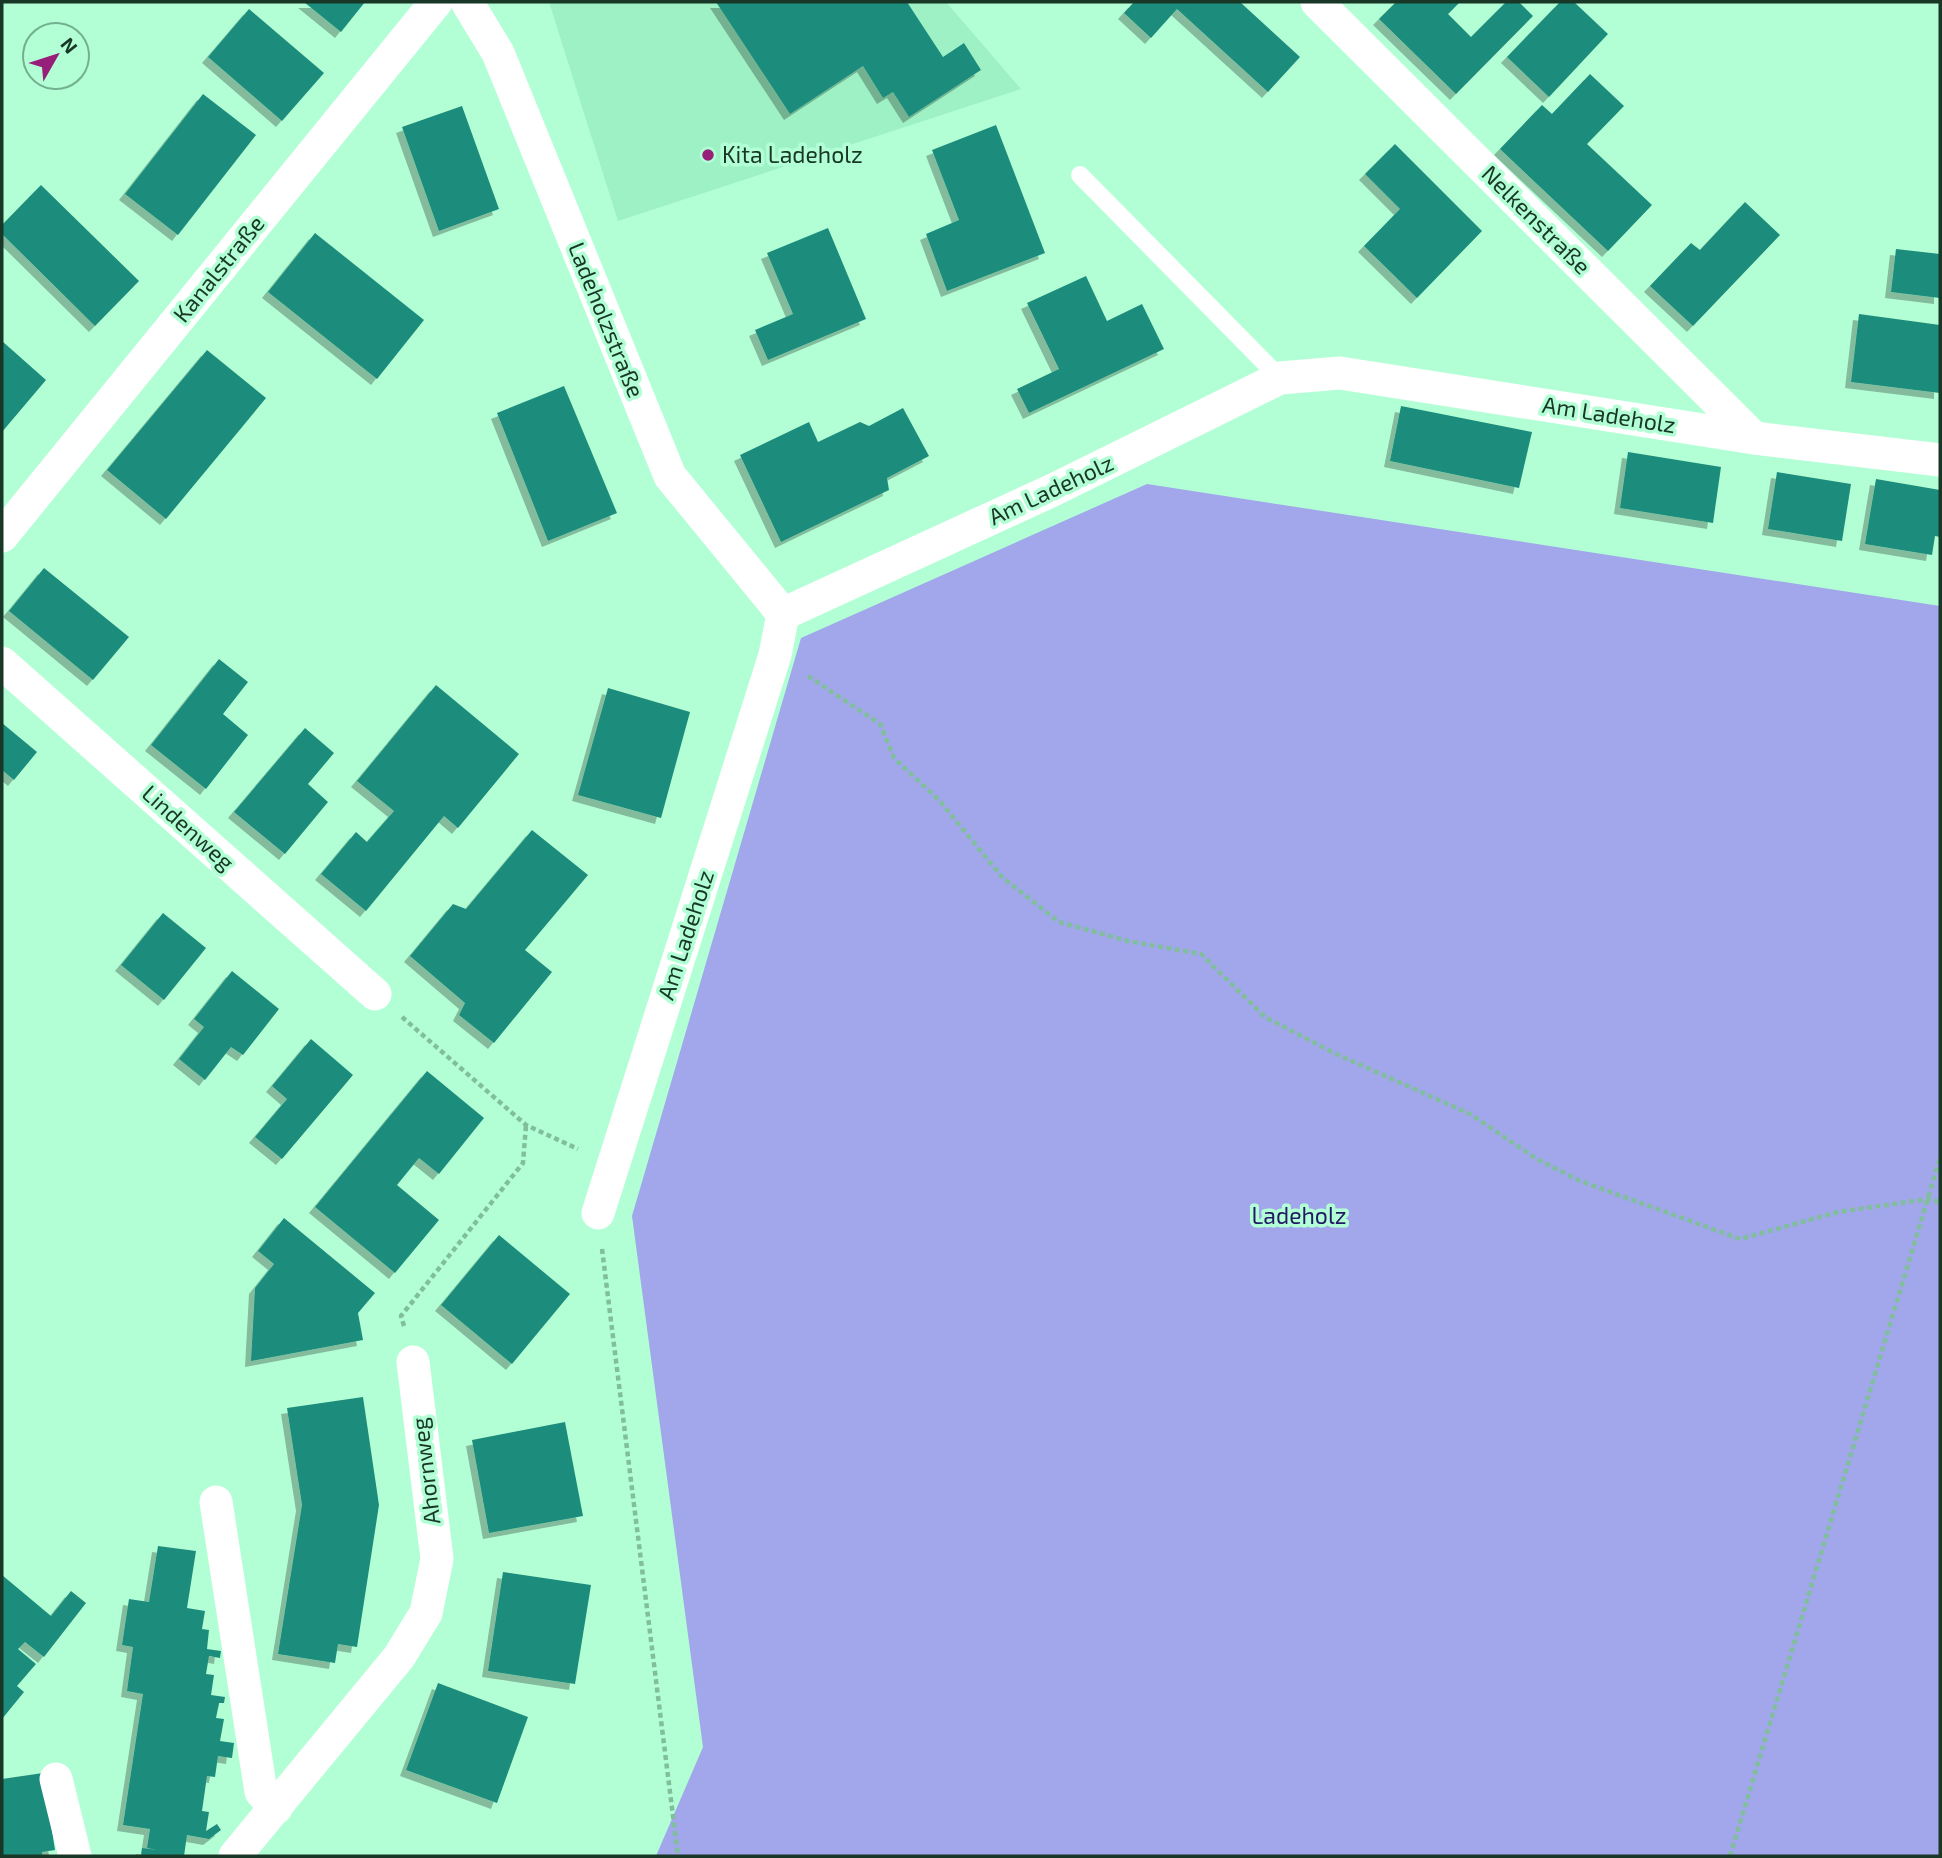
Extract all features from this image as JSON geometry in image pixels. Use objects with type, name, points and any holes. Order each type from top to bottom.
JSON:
[{"type":"street","name":"Kanalstraße","points":[[2,536],[436,2]]},
{"type":"street","name":"Ladeholzstraße","points":[[467,2],[498,53],[670,476],[783,614]]},
{"type":"street","name":"Nelkenstraße","points":[[1317,2],[1754,438]]},
{"type":"street","name":"Am Ladeholz","points":[[598,1213],[775,655],[783,614],[1053,490],[1280,378],[1340,373],[1754,438],[1940,460]]},
{"type":"street","name":"Lindenweg","points":[[2,663],[375,994]]},
{"type":"street","name":"Ahornweg","points":[[235,1856],[399,1657],[426,1613],[437,1559],[413,1363]]},
{"type":"street","points":[[216,1502],[261,1793],[275,1808]]},
{"type":"street","points":[[56,1779],[75,1856]]},
{"type":"lane","points":[[1080,175],[1280,378]]},
{"type":"path","points":[[775,655],[880,724],[894,758],[939,800],[1002,877],[1059,922],[1128,941],[1201,954],[1265,1017],[1334,1053],[1470,1114],[1537,1159],[1580,1181],[1740,1239],[1838,1212],[1928,1199],[1940,1202]]},
{"type":"path","points":[[375,994],[526,1125],[613,1166]]},
{"type":"path","points":[[413,1363],[401,1316],[523,1163],[526,1125]]},
{"type":"path","points":[[1730,1856],[1940,1158]]},
{"type":"path","points":[[598,1213],[678,1856]]},
{"type":"shaded area","name":"Kita Ladeholz","points":[[549,2],[946,2],[1021,89],[618,221]]},
{"type":"green space","name":"Ladeholz","points":[[1147,484],[1940,606],[1940,1856],[656,1856],[703,1747],[632,1216],[801,638]]},
{"type":"building","points":[[304,2],[365,2],[341,32]]},
{"type":"building","points":[[716,2],[907,2],[943,57],[964,43],[981,70],[909,117],[893,92],[883,98],[863,66],[790,114]]},
{"type":"building","points":[[1134,2],[1240,2],[1300,57],[1268,92],[1177,9],[1151,38],[1124,13]]},
{"type":"building","points":[[1396,2],[1460,2],[1448,14],[1471,37],[1506,2],[1519,2],[1533,16],[1456,94],[1379,19]]},
{"type":"building","points":[[1560,2],[1574,2],[1608,34],[1549,97],[1507,57]]},
{"type":"building","points":[[249,9],[324,73],[282,121],[208,57]]},
{"type":"building","points":[[1590,74],[1624,106],[1587,144],[1652,205],[1608,251],[1500,149],[1542,105],[1552,114]]},
{"type":"building","points":[[203,94],[256,135],[178,235],[125,194]]},
{"type":"building","points":[[462,106],[499,209],[439,231],[402,127]]},
{"type":"building","points":[[996,125],[1045,253],[947,291],[926,234],[959,220],[932,150]]},
{"type":"building","points":[[1395,144],[1482,231],[1417,298],[1364,246],[1400,209],[1365,174]]},
{"type":"building","points":[[41,185],[139,281],[95,326],[2,234],[2,225]]},
{"type":"building","points":[[1745,202],[1780,235],[1693,326],[1650,286],[1691,243],[1700,250]]},
{"type":"building","points":[[828,228],[866,319],[768,360],[755,330],[793,314],[767,253]]},
{"type":"building","points":[[315,233],[424,320],[377,379],[268,292]]},
{"type":"building","points":[[1896,249],[1940,254],[1940,298],[1891,292]]},
{"type":"building","points":[[1086,276],[1107,321],[1142,304],[1164,349],[1029,413],[1017,389],[1059,369],[1027,303]]},
{"type":"building","points":[[1859,314],[1940,325],[1940,393],[1851,382]]},
{"type":"building","points":[[2,341],[46,380],[2,432]]},
{"type":"building","points":[[207,350],[266,398],[166,519],[107,470]]},
{"type":"building","points":[[564,386],[617,513],[548,541],[497,413]]},
{"type":"building","points":[[1401,406],[1532,432],[1519,488],[1390,461]]},
{"type":"building","points":[[903,408],[929,456],[887,478],[889,490],[781,542],[740,455],[809,422],[818,442],[860,422],[869,426]]},
{"type":"building","points":[[1628,452],[1721,467],[1713,523],[1620,508]]},
{"type":"building","points":[[1777,472],[1851,484],[1842,541],[1768,529]]},
{"type":"building","points":[[1876,479],[1940,490],[1940,537],[1935,536],[1932,555],[1865,544]]},
{"type":"building","points":[[44,568],[129,637],[93,680],[9,611]]},
{"type":"building","points":[[219,659],[248,682],[223,714],[248,735],[206,789],[151,745]]},
{"type":"building","points":[[436,685],[519,754],[458,828],[444,816],[366,911],[321,874],[356,832],[367,842],[394,811],[357,781]]},
{"type":"building","points":[[608,688],[690,712],[661,818],[578,795]]},
{"type":"building","points":[[2,723],[37,752],[14,780],[2,770]]},
{"type":"building","points":[[305,728],[334,753],[308,784],[328,802],[285,854],[234,812]]},
{"type":"building","points":[[532,830],[588,875],[525,950],[552,972],[494,1043],[459,1015],[465,1003],[410,956],[453,904],[466,909]]},
{"type":"building","points":[[163,913],[206,948],[164,1000],[121,965]]},
{"type":"building","points":[[232,971],[279,1009],[243,1055],[231,1047],[205,1080],[179,1059],[204,1027],[194,1019]]},
{"type":"building","points":[[311,1039],[353,1075],[282,1159],[255,1137],[287,1099],[272,1086]]},
{"type":"building","points":[[427,1071],[484,1118],[439,1174],[419,1158],[397,1185],[439,1220],[395,1273],[315,1207]]},
{"type":"building","points":[[284,1218],[375,1293],[358,1313],[363,1340],[251,1361],[255,1288],[274,1264],[258,1251]]},
{"type":"building","points":[[499,1235],[570,1294],[512,1364],[441,1305]]},
{"type":"building","points":[[363,1397],[379,1505],[357,1647],[338,1644],[335,1663],[278,1654],[302,1505],[287,1408]]},
{"type":"building","points":[[565,1422],[583,1516],[489,1533],[472,1440]]},
{"type":"building","points":[[158,1546],[196,1551],[187,1608],[205,1611],[202,1629],[209,1630],[207,1649],[221,1651],[220,1658],[209,1656],[206,1674],[214,1675],[211,1695],[225,1697],[224,1703],[219,1703],[216,1718],[224,1719],[220,1741],[234,1743],[232,1758],[218,1756],[215,1777],[207,1776],[202,1811],[209,1812],[206,1831],[217,1824],[221,1830],[209,1839],[187,1835],[184,1856],[141,1856],[142,1848],[157,1850],[147,1848],[150,1829],[123,1825],[143,1694],[127,1691],[133,1647],[122,1645],[129,1599],[149,1602]]},
{"type":"building","points":[[503,1572],[591,1585],[575,1684],[488,1671]]},
{"type":"building","points":[[2,1575],[51,1616],[71,1591],[86,1603],[44,1657],[25,1642],[18,1649],[36,1664],[17,1686],[24,1692],[2,1719]]},
{"type":"building","points":[[438,1683],[528,1717],[497,1803],[406,1770]]},
{"type":"building","points":[[43,1773],[55,1850],[42,1852],[42,1856],[2,1856],[2,1779]]},
{"type":"place","name":"Kita Ladeholz","points":[[708,155]]}]
